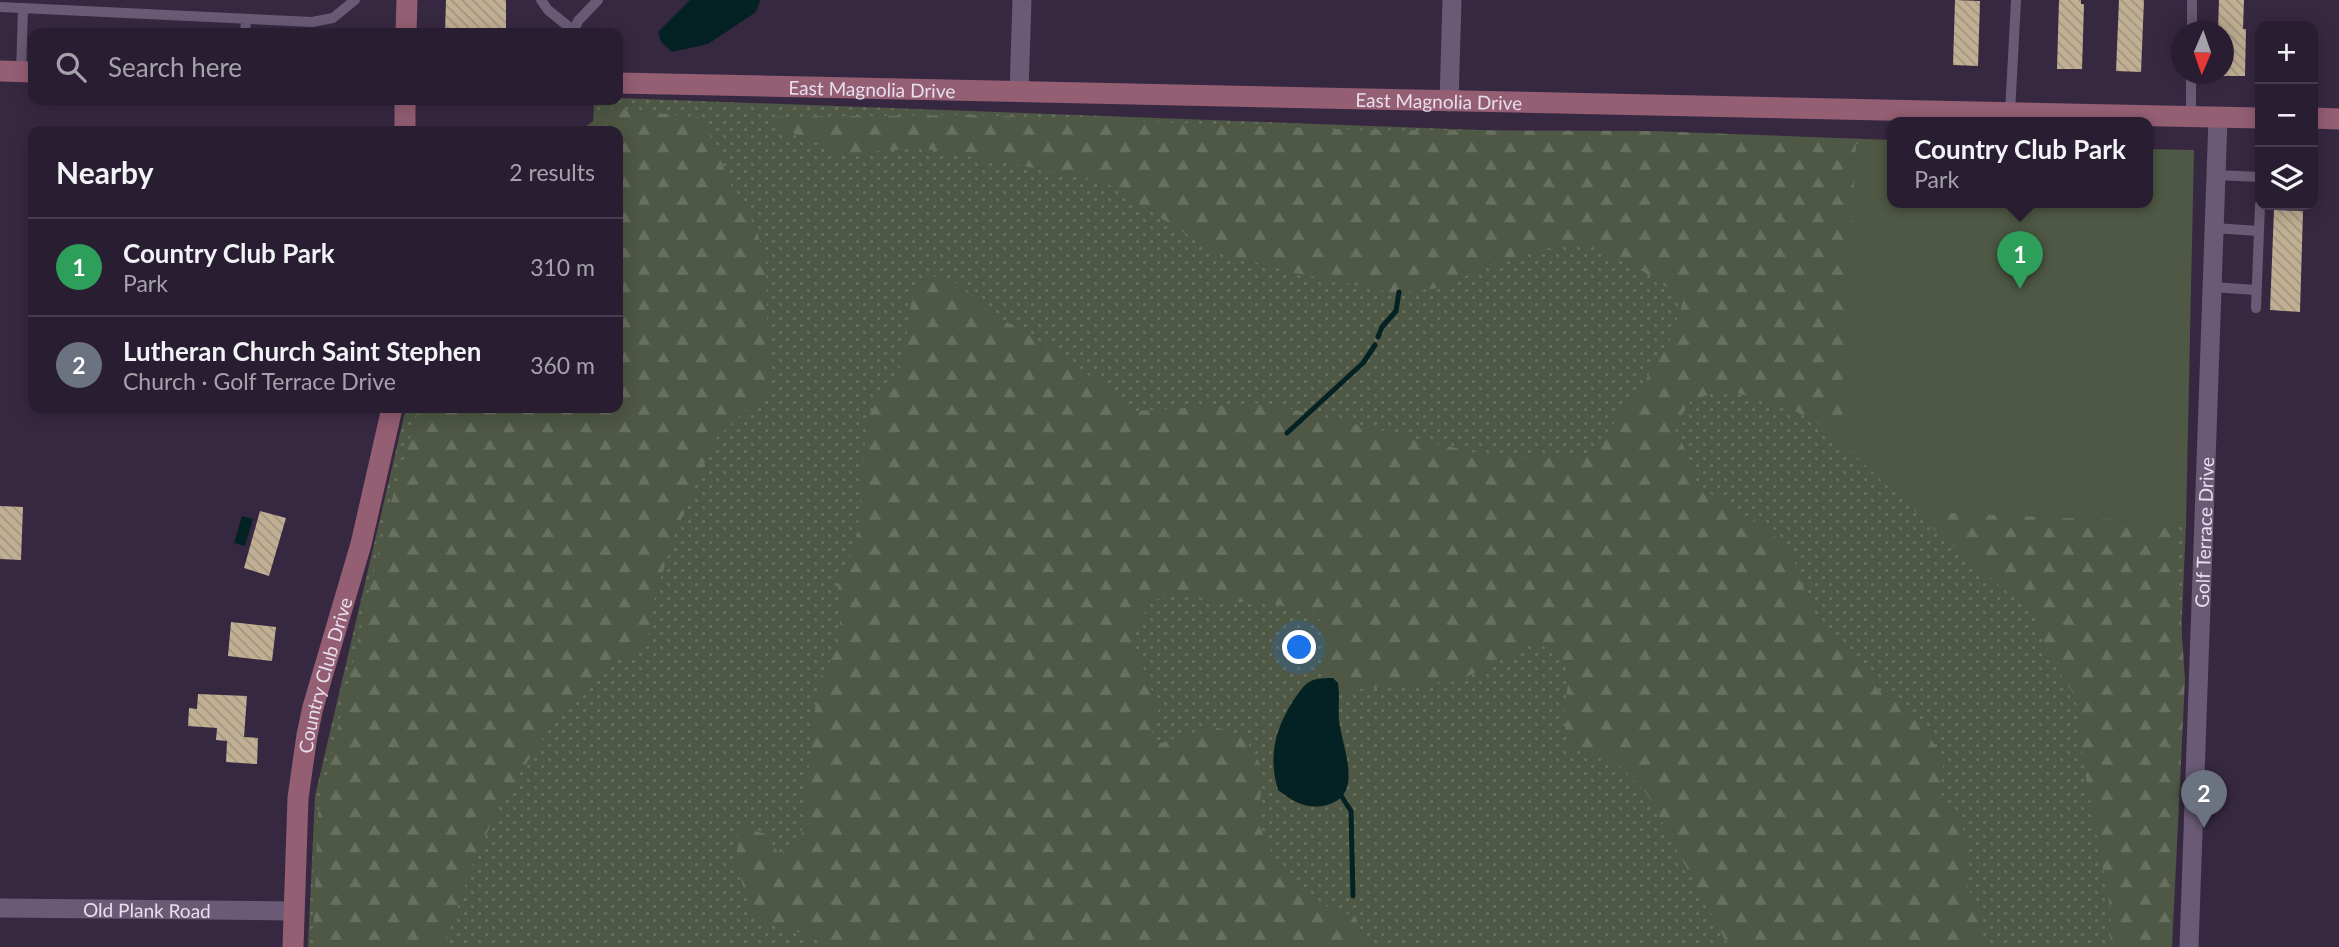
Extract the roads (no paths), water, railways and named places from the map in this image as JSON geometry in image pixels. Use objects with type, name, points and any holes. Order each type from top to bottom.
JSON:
[{"type":"main road","points":[[406,28],[407,0]]},
{"type":"main road","name":"East Magnolia Drive","points":[[623,83],[2255,118]]},
{"type":"main road","points":[[405,105],[405,126]]},
{"type":"main road","points":[[2318,118],[2339,119]]},
{"type":"main road","name":"Country Club Drive","points":[[293,947],[298,798],[307,735],[361,544],[391,413]]},
{"type":"street","points":[[1020,92],[1022,0]]},
{"type":"street","points":[[1449,102],[1452,0]]},
{"type":"street","name":"Golf Terrace Drive","points":[[2189,947],[2218,118]]},
{"type":"street","name":"Old Plank Road","points":[[0,908],[294,911]]},
{"type":"lane","points":[[0,7],[312,22],[333,18],[355,0]]},
{"type":"lane","points":[[541,0],[548,10],[569,28]]},
{"type":"lane","points":[[575,28],[578,21],[598,0]]},
{"type":"lane","points":[[2010,113],[2016,0]]},
{"type":"lane","points":[[2192,0],[2192,21]]},
{"type":"lane","points":[[18,72],[23,8]]},
{"type":"lane","points":[[246,19],[246,28]]},
{"type":"lane","points":[[2191,84],[2191,117]]},
{"type":"lane","points":[[2216,175],[2255,177]]},
{"type":"lane","points":[[2256,308],[2260,210]]},
{"type":"lane","points":[[2214,228],[2259,230]]},
{"type":"lane","points":[[2212,287],[2256,290]]},
{"type":"waterway","points":[[1378,337],[1382,327],[1396,311],[1399,292]]},
{"type":"waterway","points":[[1287,433],[1363,363],[1375,345]]},
{"type":"waterway","points":[[1342,797],[1351,811],[1353,896]]},
{"type":"place","name":"Country Club Park","points":[[2020,289]]},
{"type":"place","name":"Lutheran Church Saint Stephen","points":[[2204,828]]}]
